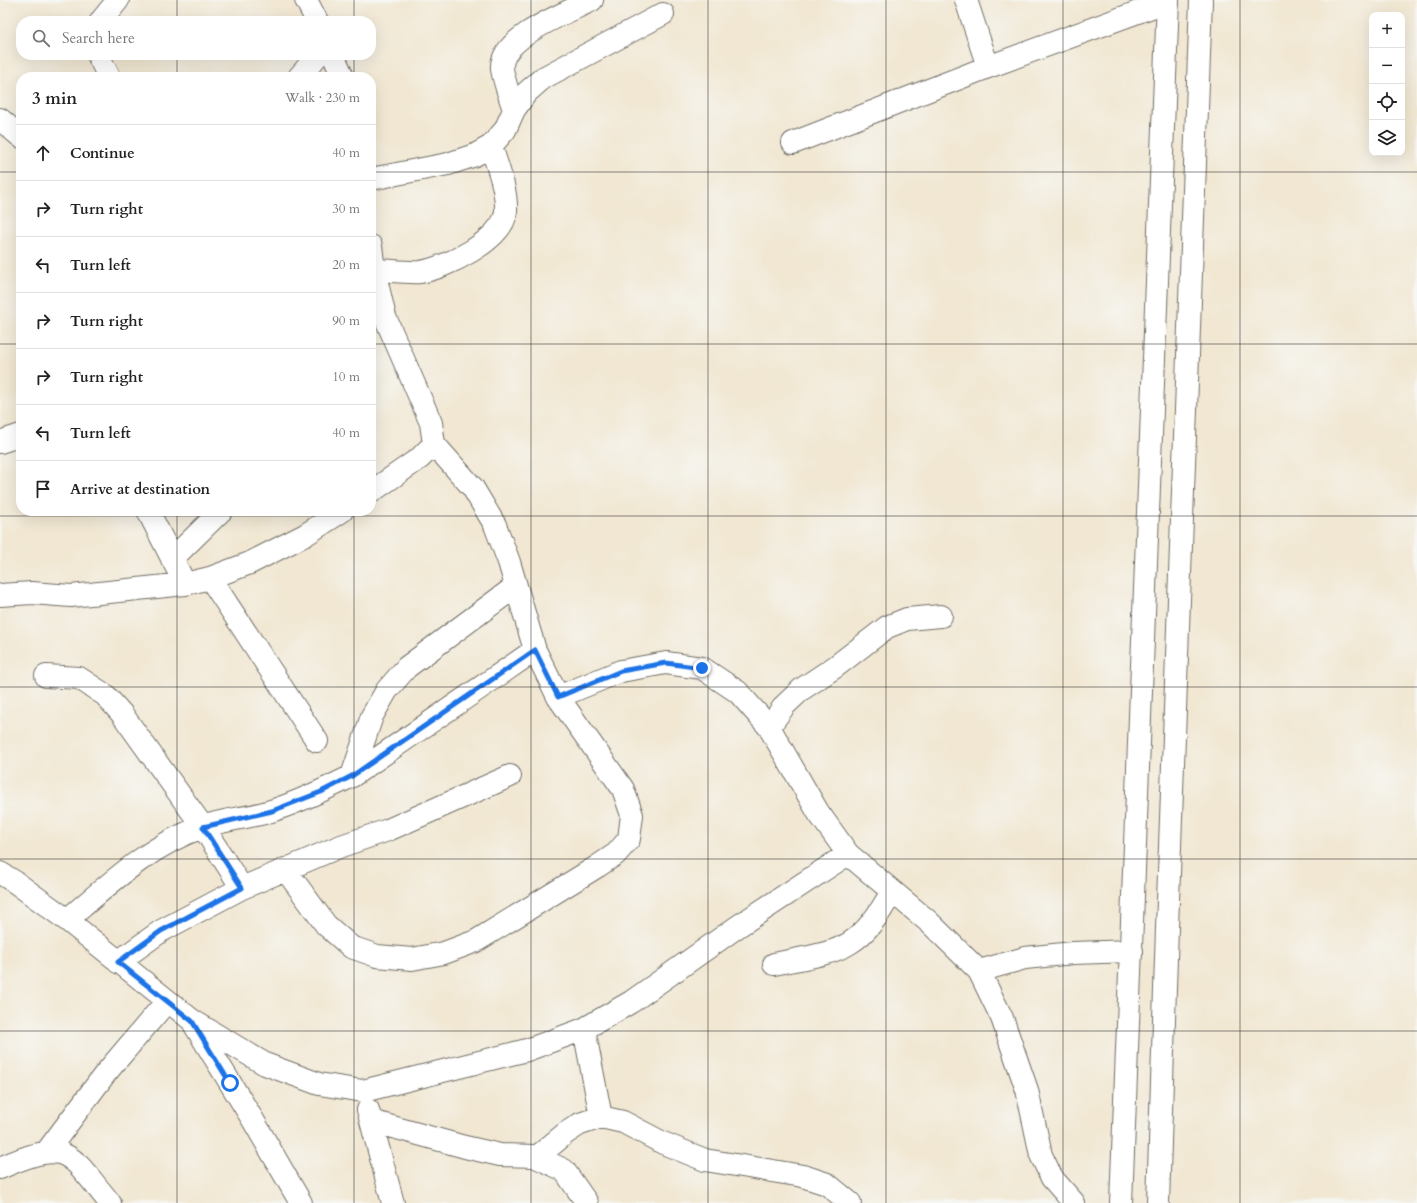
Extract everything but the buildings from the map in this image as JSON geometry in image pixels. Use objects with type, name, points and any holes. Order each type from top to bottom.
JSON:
[{"type":"street","points":[[105,16],[118,0]]},
{"type":"street","points":[[306,0],[314,16]]},
{"type":"street","points":[[514,110],[502,68],[504,54],[515,41],[531,31],[592,0]]},
{"type":"street","points":[[966,0],[988,67]]},
{"type":"street","points":[[793,143],[988,67],[1168,0],[1121,1203]]},
{"type":"street","points":[[1158,1203],[1166,928],[1201,0]]},
{"type":"street","points":[[376,178],[448,164],[475,155],[491,146],[505,130],[514,110],[526,93],[543,78],[663,14]]},
{"type":"street","points":[[100,60],[106,72]]},
{"type":"street","points":[[303,72],[314,60]]},
{"type":"street","points":[[335,60],[341,72]]},
{"type":"street","points":[[0,119],[16,133]]},
{"type":"street","points":[[376,270],[420,272],[452,261],[479,247],[497,231],[506,213],[504,191],[491,146]]},
{"type":"street","points":[[285,869],[326,925],[351,946],[377,956],[412,959],[444,953],[476,941],[616,854],[629,839],[632,814],[623,789],[558,697],[535,650],[516,586],[495,525],[473,488],[434,444],[431,423],[385,317],[376,279]]},
{"type":"street","points":[[0,442],[16,437]]},
{"type":"street","points":[[376,489],[420,458],[434,444]]},
{"type":"street","points":[[150,516],[185,584]]},
{"type":"street","points":[[172,559],[216,516]]},
{"type":"street","points":[[0,595],[32,593],[71,596],[185,584],[210,578],[250,564],[305,535],[334,516]]},
{"type":"street","points":[[210,578],[317,741]]},
{"type":"street","points":[[352,776],[372,716],[387,690],[407,667],[516,586]]},
{"type":"street","points":[[769,727],[785,705],[802,689],[835,667],[887,627],[907,619],[941,616]]},
{"type":"street","points":[[67,920],[133,865],[174,840],[203,827],[272,811],[321,792],[352,776],[535,650]]},
{"type":"street","points":[[558,697],[621,671],[666,663],[702,668],[738,692],[769,727],[818,812],[848,854],[929,922],[979,971],[1002,1018],[1027,1090],[1041,1155],[1052,1178],[1074,1203]]},
{"type":"street","points":[[46,676],[79,678],[105,695],[122,714],[203,827],[242,888]]},
{"type":"street","points":[[118,962],[161,931],[242,888],[341,846],[388,830],[510,776]]},
{"type":"street","points":[[0,873],[15,882],[67,920],[192,1021],[265,1064],[319,1084],[363,1092],[527,1050],[584,1029],[631,1002],[737,927],[848,854]]},
{"type":"street","points":[[774,964],[828,953],[846,947],[864,932],[879,916],[892,891]]},
{"type":"street","points":[[979,971],[1025,958],[1073,953],[1132,951]]},
{"type":"street","points":[[48,1150],[106,1074],[167,1001]]},
{"type":"street","points":[[192,1021],[253,1120],[301,1203]]},
{"type":"street","points":[[584,1029],[601,1117]]},
{"type":"street","points":[[363,1092],[393,1203]]},
{"type":"street","points":[[537,1157],[566,1133],[580,1124],[601,1117],[623,1122],[662,1143],[705,1160],[803,1176],[827,1184],[850,1203]]},
{"type":"street","points":[[371,1121],[500,1155],[537,1157],[564,1170],[587,1203]]},
{"type":"street","points":[[0,1168],[28,1155],[48,1150],[63,1152],[78,1164],[110,1203]]},
{"type":"route","points":[[230,1083],[192,1021],[118,962],[161,931],[242,888],[203,827],[272,811],[321,792],[352,776],[381,754],[535,650],[558,697],[621,671],[666,663],[702,668]]}]
